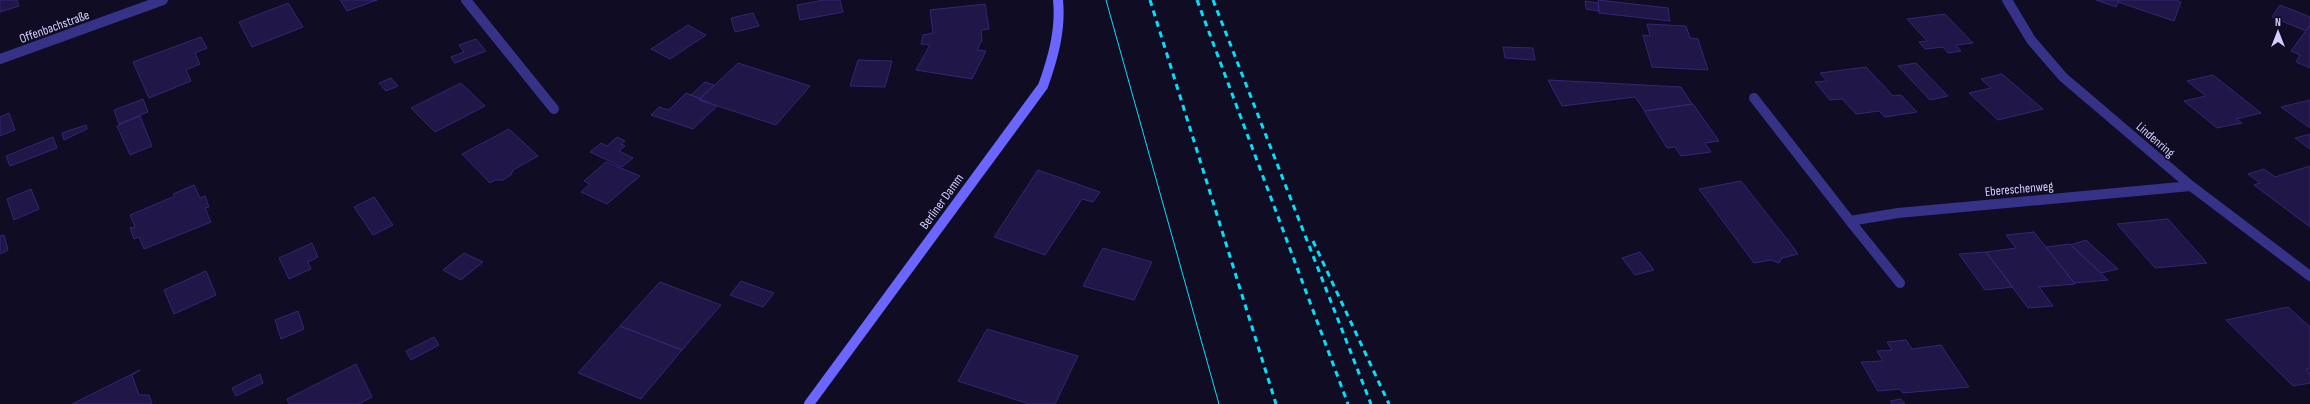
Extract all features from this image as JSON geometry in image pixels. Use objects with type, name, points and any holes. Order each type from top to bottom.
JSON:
[{"type":"main road","name":"Berliner Damm","points":[[809,404],[1043,86],[1058,38],[1058,0]]},
{"type":"street","name":"Offenbachstraße","points":[[0,59],[163,0]]},
{"type":"street","points":[[466,0],[554,109]]},
{"type":"street","name":"Lindenring","points":[[2007,0],[2031,40],[2063,77],[2191,186],[2310,276]]},
{"type":"street","points":[[1754,98],[1900,283]]},
{"type":"street","name":"Ebereschenweg","points":[[1850,221],[1898,213],[2191,186]]},
{"type":"building","points":[[0,0],[17,0],[19,6],[0,12]]},
{"type":"building","points":[[340,0],[377,0],[347,11]]},
{"type":"building","points":[[824,0],[840,0],[843,12],[800,20],[797,5]]},
{"type":"building","points":[[1598,0],[1668,8],[1670,21],[1599,13]]},
{"type":"building","points":[[2096,0],[2119,0],[2116,7]]},
{"type":"building","points":[[2119,0],[2175,0],[2181,2],[2174,21],[2118,2]]},
{"type":"building","points":[[1585,1],[1598,3],[1599,11],[1586,9]]},
{"type":"building","points":[[288,3],[303,27],[252,47],[239,22]]},
{"type":"building","points":[[985,4],[989,29],[981,30],[982,40],[977,50],[986,51],[972,79],[916,70],[930,45],[921,44],[923,35],[933,33],[930,10]]},
{"type":"building","points":[[2280,5],[2310,17],[2310,25],[2306,31],[2272,17]]},
{"type":"building","points":[[753,13],[759,26],[735,32],[731,18]]},
{"type":"building","points":[[1945,14],[1973,43],[1956,45],[1961,51],[1948,53],[1943,47],[1925,49],[1919,42],[1927,41],[1907,19]]},
{"type":"building","points":[[1647,24],[1686,26],[1690,38],[1698,39],[1708,70],[1652,67],[1643,35],[1650,36]]},
{"type":"building","points":[[688,25],[706,35],[670,59],[651,49]]},
{"type":"building","points":[[2310,25],[2310,68],[2296,62],[2300,55],[2291,51]]},
{"type":"building","points":[[201,37],[207,48],[195,53],[200,64],[186,70],[191,81],[149,98],[133,62]]},
{"type":"building","points":[[476,39],[486,51],[455,63],[451,57],[464,52],[459,45]]},
{"type":"building","points":[[1503,47],[1533,48],[1535,60],[1505,58]]},
{"type":"building","points":[[858,60],[892,61],[885,87],[850,86]]},
{"type":"building","points":[[738,63],[810,86],[776,125],[699,100]]},
{"type":"building","points":[[1916,63],[1948,96],[1930,100],[1898,66]]},
{"type":"building","points":[[1866,67],[1893,96],[1901,95],[1917,112],[1885,117],[1879,111],[1856,114],[1842,99],[1830,100],[1815,82],[1827,81],[1820,73]]},
{"type":"building","points":[[2002,74],[2043,109],[1998,120],[1969,93],[1991,88],[1981,79]]},
{"type":"building","points":[[2213,75],[2261,113],[2236,119],[2242,123],[2217,128],[2184,101],[2206,96],[2187,81]]},
{"type":"building","points":[[391,78],[398,86],[386,91],[379,83]]},
{"type":"building","points":[[1548,80],[1681,87],[1692,104],[1645,111],[1635,97],[1562,106]]},
{"type":"building","points":[[705,82],[714,85],[700,98],[691,95]]},
{"type":"building","points":[[461,83],[485,106],[435,132],[411,108]]},
{"type":"building","points":[[686,93],[717,106],[693,129],[651,115],[659,107],[669,110]]},
{"type":"building","points":[[143,99],[148,112],[119,124],[114,110]]},
{"type":"building","points":[[2310,100],[2310,128],[2281,107]]},
{"type":"building","points":[[1693,104],[1719,141],[1705,143],[1711,152],[1681,156],[1675,147],[1667,148],[1644,111]]},
{"type":"building","points":[[9,113],[15,130],[0,136],[0,117]]},
{"type":"building","points":[[140,116],[152,146],[130,155],[117,126]]},
{"type":"building","points":[[86,125],[87,129],[64,140],[62,133]]},
{"type":"building","points":[[509,129],[538,156],[513,170],[511,175],[503,180],[495,180],[490,183],[462,154]]},
{"type":"building","points":[[2310,134],[2310,149],[2295,138]]},
{"type":"building","points":[[53,137],[57,148],[10,166],[6,156]]},
{"type":"building","points":[[617,137],[625,141],[621,144],[625,146],[619,151],[633,158],[622,167],[590,152],[601,143],[607,146]]},
{"type":"building","points":[[606,162],[640,176],[607,204],[581,192],[590,184],[584,181]]},
{"type":"building","points":[[2310,166],[2310,227],[2254,185],[2260,183],[2248,174],[2264,169],[2275,177]]},
{"type":"building","points":[[1038,170],[1100,192],[1093,202],[1082,199],[1045,255],[994,237]]},
{"type":"building","points":[[1741,181],[1798,254],[1782,258],[1779,263],[1771,260],[1754,263],[1699,189]]},
{"type":"building","points":[[194,185],[200,198],[205,196],[209,207],[205,208],[211,222],[144,249],[139,237],[134,239],[130,228],[135,227],[130,215],[175,196],[173,194]]},
{"type":"building","points":[[31,189],[39,209],[14,220],[7,199]]},
{"type":"building","points":[[374,197],[393,225],[373,235],[354,207]]},
{"type":"building","points":[[2168,219],[2207,263],[2155,268],[2117,224]]},
{"type":"building","points":[[2034,232],[2075,284],[2039,287],[2053,306],[2028,308],[1986,252],[2016,248],[2006,235]]},
{"type":"building","points":[[4,235],[8,250],[0,254],[0,236]]},
{"type":"building","points":[[2086,240],[2118,269],[2101,273],[2071,245]]},
{"type":"building","points":[[312,243],[318,257],[308,262],[311,269],[289,279],[279,258]]},
{"type":"building","points":[[2070,244],[2108,280],[2074,283],[2046,247]]},
{"type":"building","points":[[1103,248],[1152,262],[1134,300],[1083,286]]},
{"type":"building","points":[[1640,252],[1654,270],[1635,275],[1622,258]]},
{"type":"building","points":[[1986,252],[2013,287],[1985,290],[1959,254]]},
{"type":"building","points":[[464,253],[483,262],[461,280],[443,270]]},
{"type":"building","points":[[206,271],[216,295],[174,314],[164,290]]},
{"type":"building","points":[[741,281],[774,293],[763,307],[730,295]]},
{"type":"building","points":[[660,282],[721,305],[682,350],[620,326]]},
{"type":"building","points":[[2288,307],[2310,327],[2310,369],[2306,369],[2310,373],[2310,383],[2293,386],[2226,320]]},
{"type":"building","points":[[298,311],[304,329],[281,339],[275,320]]},
{"type":"building","points":[[620,326],[682,350],[641,399],[578,373]]},
{"type":"building","points":[[987,329],[1078,356],[1055,404],[1029,404],[958,381]]},
{"type":"building","points":[[434,337],[439,345],[411,360],[406,351]]},
{"type":"building","points":[[1906,340],[1912,349],[1941,345],[1969,387],[1903,393],[1900,389],[1878,391],[1861,362],[1883,361],[1877,351],[1892,350],[1887,342]]},
{"type":"building","points":[[356,364],[372,397],[359,404],[289,404],[287,399]]},
{"type":"building","points":[[140,370],[132,375],[139,395],[149,395],[152,404],[72,404]]},
{"type":"building","points":[[260,374],[263,383],[236,396],[232,388]]},
{"type":"building","points":[[1901,399],[1905,404],[1892,404],[1890,401]]},
{"type":"tram line","points":[[1106,0],[1219,404]]},
{"type":"railway","points":[[1150,0],[1276,404]]},
{"type":"railway","points":[[1197,0],[1348,404]]},
{"type":"railway","points":[[1213,0],[1371,404]]},
{"type":"railway","points":[[1313,241],[1389,404]]}]
